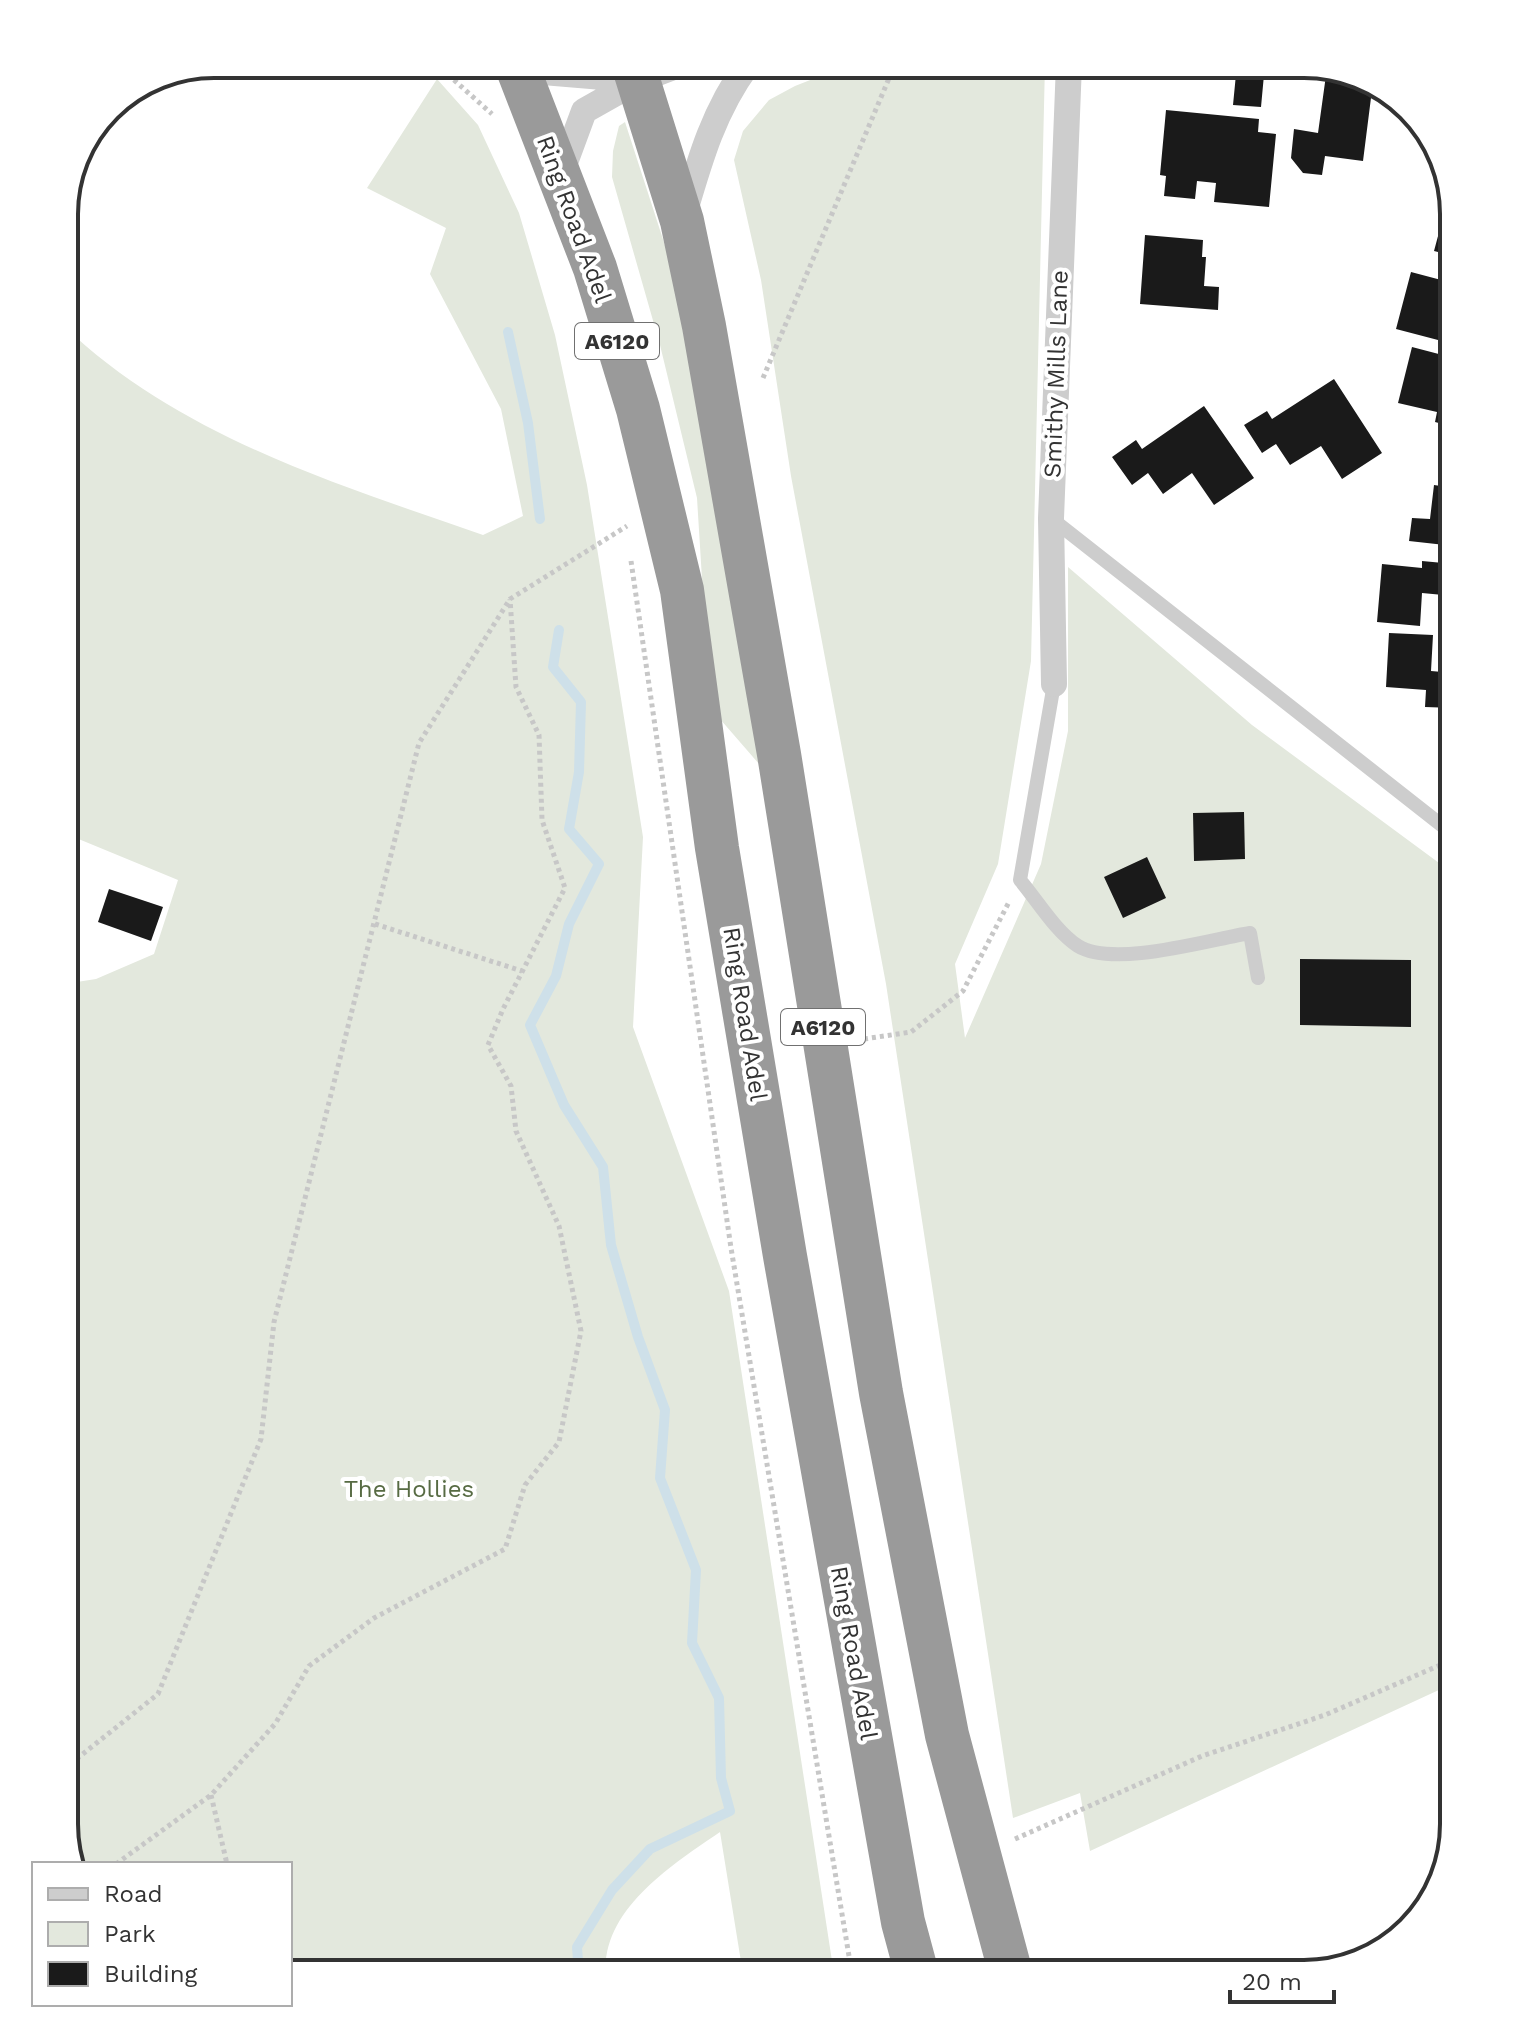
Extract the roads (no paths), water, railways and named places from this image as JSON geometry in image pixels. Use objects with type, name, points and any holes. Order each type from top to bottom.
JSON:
[{"type":"highway","name":"Ring Road Adel","points":[[521,78],[595,268],[638,409],[682,590],[717,848],[813,1422],[903,1922],[913,1960]]},
{"type":"highway","name":"A6120","points":[[638,78],[682,221],[704,326],[774,723],[881,1393],[947,1735],[1007,1960]]},
{"type":"street","points":[[560,176],[584,111],[628,78]]},
{"type":"street","points":[[682,221],[705,139],[724,96],[738,78]]},
{"type":"street","name":"Smithy Mills Lane","points":[[1054,684],[1051,518],[1068,78]]},
{"type":"lane","points":[[1051,518],[1440,824]]},
{"type":"lane","points":[[1054,684],[1020,880],[1075,944],[1094,954],[1118,955],[1250,933],[1258,978]]},
{"type":"waterway","points":[[508,332],[528,423],[540,519]]},
{"type":"waterway","points":[[559,630],[553,667],[581,702],[579,772],[569,829],[599,864],[569,924],[556,976],[530,1025],[564,1105],[603,1167],[611,1245],[638,1337],[665,1410],[660,1478],[696,1570],[692,1643],[719,1698],[721,1778],[730,1811],[650,1849],[612,1890],[577,1947],[578,1960]]},
{"type":"park label","name":"The Hollies","points":[[409,1489]]}]
